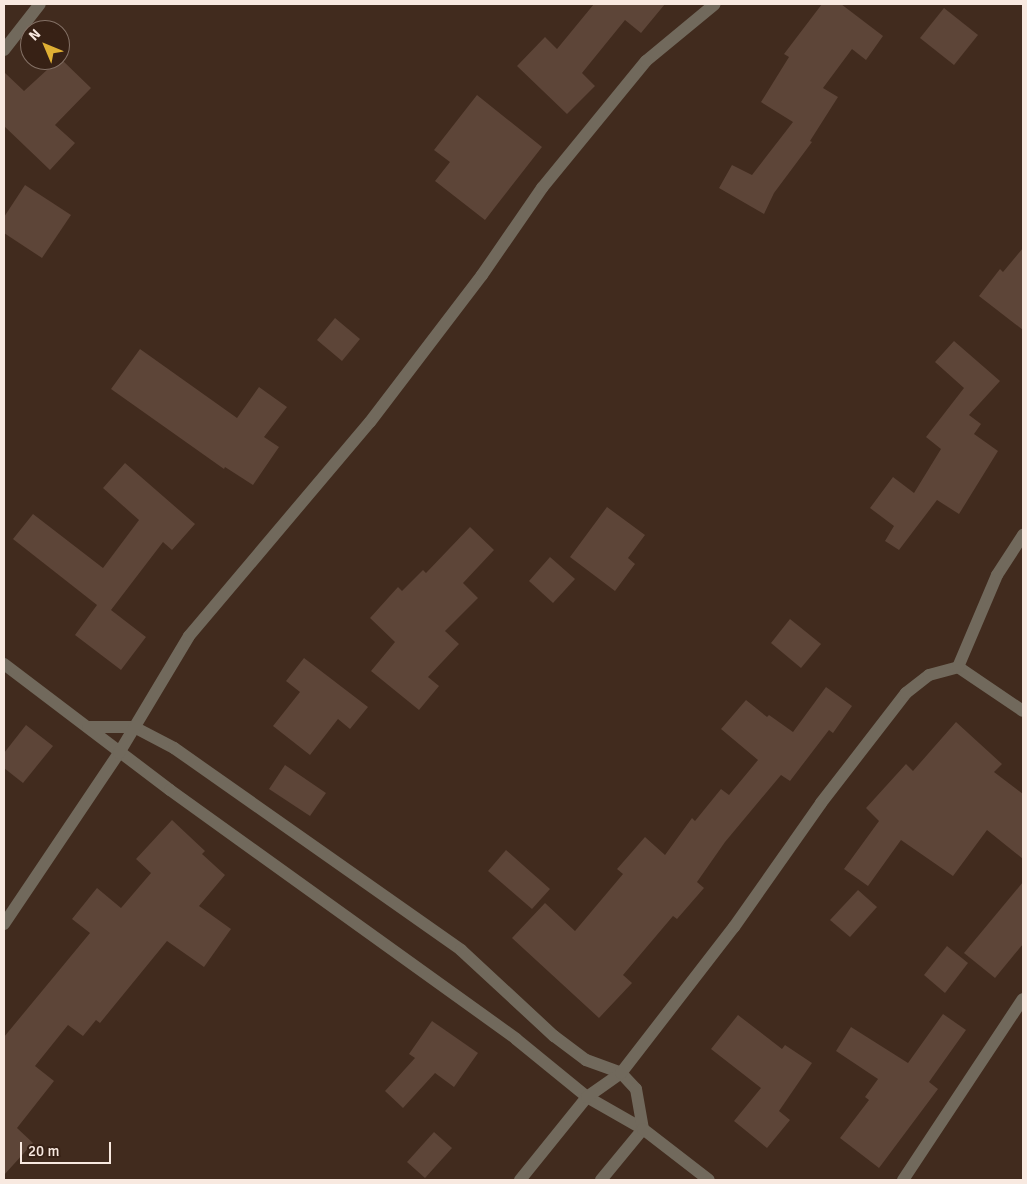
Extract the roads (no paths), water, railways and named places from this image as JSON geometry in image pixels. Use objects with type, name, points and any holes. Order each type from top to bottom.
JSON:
[{"type":"street","points":[[4,50],[40,4]]},
{"type":"street","points":[[4,924],[119,752],[189,636],[370,422],[482,275],[542,188],[646,61],[716,4]]},
{"type":"street","points":[[958,668],[997,575],[1023,535]]},
{"type":"street","points":[[4,664],[119,752],[516,1039],[586,1097],[643,1128],[709,1180]]},
{"type":"street","points":[[520,1180],[586,1097],[621,1073],[734,927],[821,802],[906,693],[929,675],[958,668],[1023,710]]},
{"type":"street","points":[[88,727],[134,727],[174,748],[270,813],[461,950],[554,1036],[586,1060],[621,1073],[636,1090],[643,1128],[601,1180]]},
{"type":"street","points":[[903,1180],[1023,999]]}]
